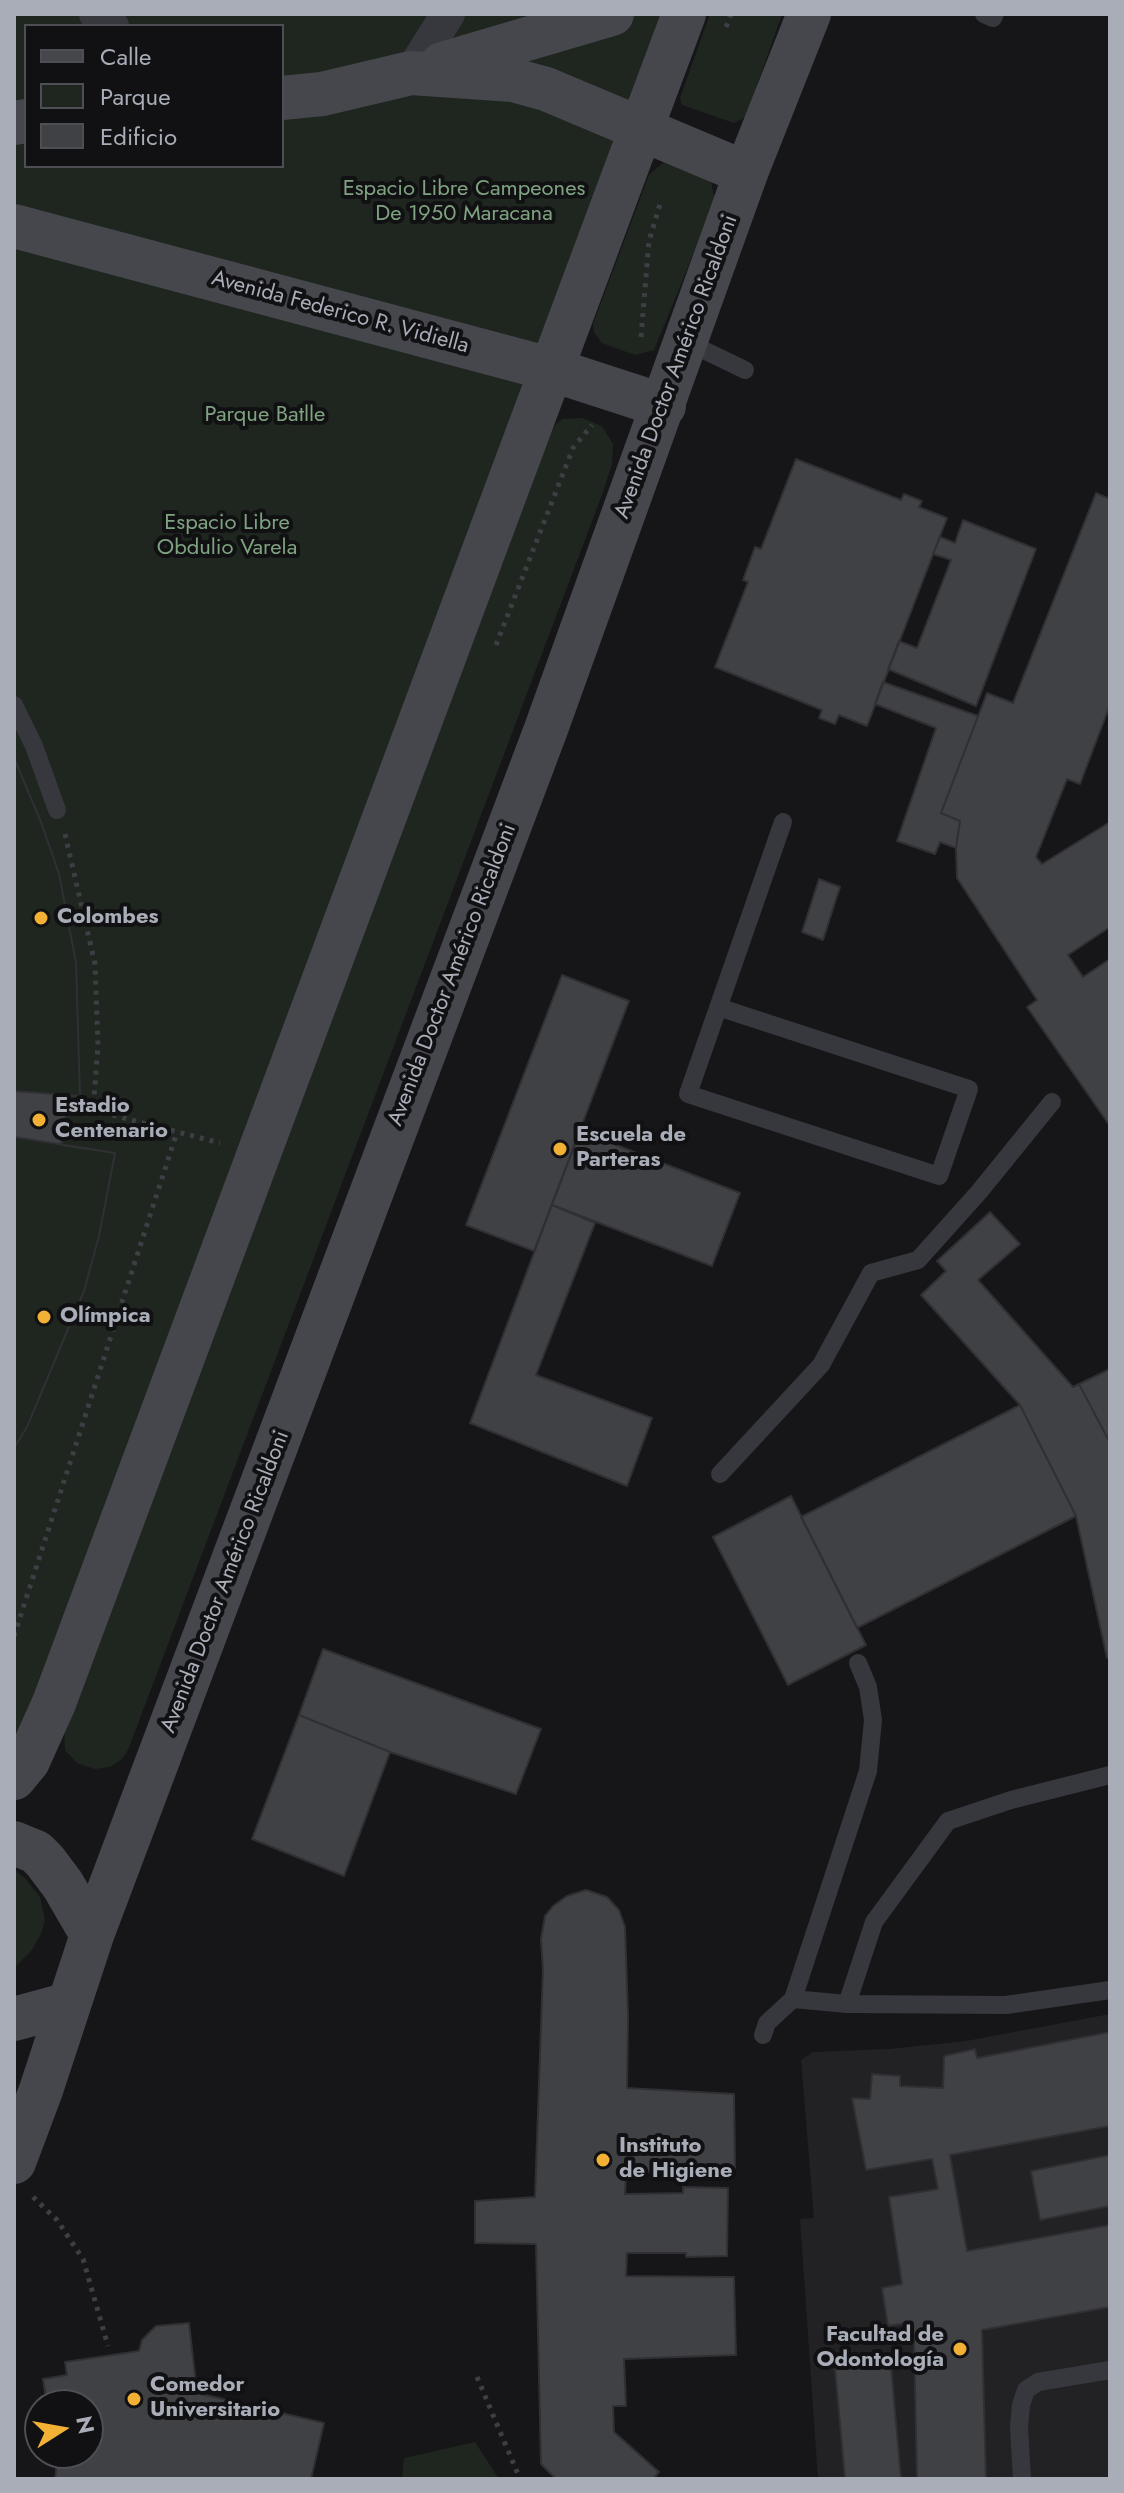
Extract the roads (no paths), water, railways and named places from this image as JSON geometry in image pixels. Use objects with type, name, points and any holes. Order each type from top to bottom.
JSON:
[{"type":"street","points":[[411,73],[448,14]]},
{"type":"street","points":[[284,98],[322,94],[411,73],[612,14]]},
{"type":"street","points":[[14,1778],[28,1761],[54,1703],[684,14]]},
{"type":"street","name":"Avenida Doctor Américo Ricaldoni","points":[[14,2162],[92,1935],[546,729],[746,173],[809,14]]},
{"type":"street","points":[[411,73],[513,80],[546,89],[746,173]]},
{"type":"street","name":"Avenida Federico R. Vidiella","points":[[14,226],[550,369],[664,406]]},
{"type":"street","points":[[14,1843],[36,1852],[45,1861],[92,1935]]},
{"type":"street","points":[[14,2019],[69,2004]]},
{"type":"lane","points":[[984,14],[993,18],[995,14]]},
{"type":"lane","points":[[687,342],[745,370]]},
{"type":"lane","points":[[14,705],[34,746],[57,810]]},
{"type":"lane","points":[[718,1007],[969,1089],[939,1176],[688,1094],[718,1007],[783,822]]},
{"type":"lane","points":[[720,1474],[821,1365],[871,1273],[918,1260],[979,1192],[1052,1102]]},
{"type":"lane","points":[[763,2035],[767,2023],[793,1999],[868,1771],[873,1720],[868,1687],[858,1663]]},
{"type":"lane","points":[[847,2004],[874,1922],[948,1821],[1011,1800],[1110,1775]]},
{"type":"lane","points":[[793,1999],[847,2004],[1006,2005],[1110,1990]]},
{"type":"lane","points":[[1022,2479],[1019,2427],[1026,2390],[1038,2382],[1110,2370]]},
{"type":"place","name":"Colombes","points":[[41,918]]},
{"type":"place","name":"Estadio Centenario","points":[[39,1120]]},
{"type":"place","name":"Escuela de Parteras","points":[[560,1149]]},
{"type":"place","name":"Olímpica","points":[[44,1317]]},
{"type":"place","name":"Instituto de Higiene","points":[[603,2160]]},
{"type":"place","name":"Facultad de Odontología","points":[[960,2349]]},
{"type":"place","name":"Comedor Universitario","points":[[134,2399]]},
{"type":"park label","name":"Espacio Libre Campeones De 1950 Maracana","points":[[464,202]]},
{"type":"park label","name":"Parque Batlle","points":[[265,416]]},
{"type":"park label","name":"Espacio Libre Obdulio Varela","points":[[227,536]]}]
